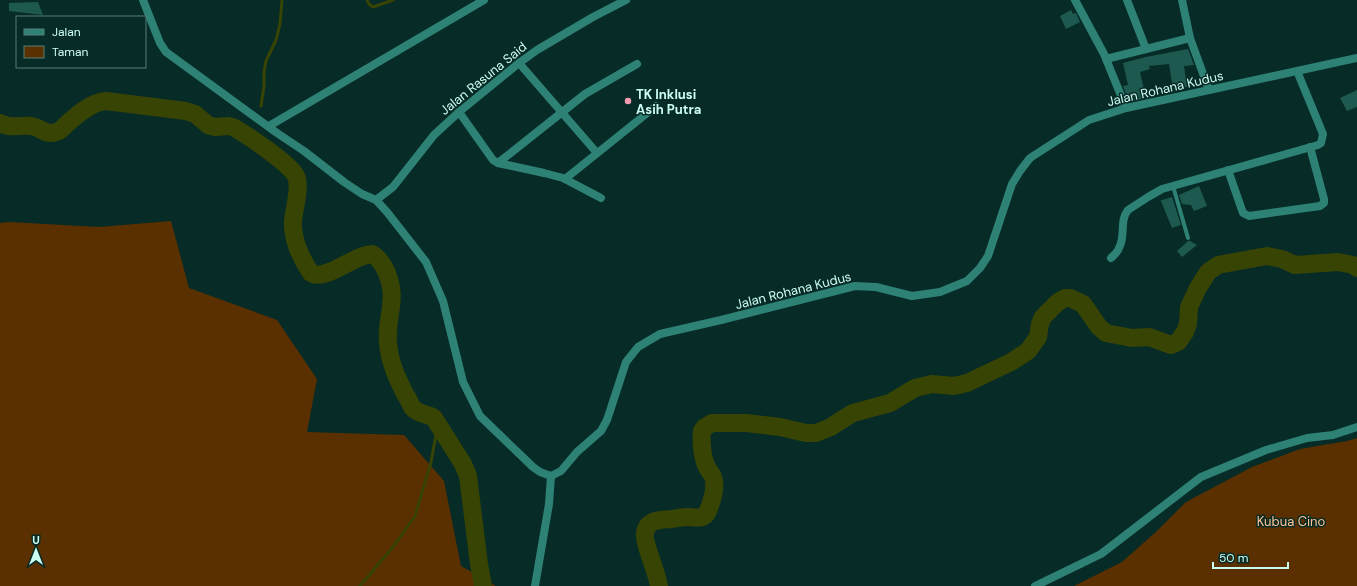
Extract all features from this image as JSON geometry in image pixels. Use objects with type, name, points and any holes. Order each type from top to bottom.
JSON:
[{"type":"street","points":[[143,0],[160,43],[166,52],[304,151],[344,182],[362,194],[376,200],[426,262],[443,301],[463,382],[480,416],[533,467],[540,472],[551,476],[549,504],[534,586]]},
{"type":"street","points":[[269,126],[484,0]]},
{"type":"street","name":"Jalan Rasuna Said","points":[[376,200],[393,187],[434,135],[459,112],[519,63],[537,50],[593,17],[626,0]]},
{"type":"street","points":[[1075,0],[1106,59],[1126,108]]},
{"type":"street","points":[[1127,0],[1146,49]]},
{"type":"street","points":[[1182,0],[1190,38],[1209,90]]},
{"type":"street","points":[[1106,59],[1190,38]]},
{"type":"street","name":"Jalan Rohana Kudus","points":[[551,476],[561,471],[577,452],[601,431],[607,420],[626,362],[638,347],[660,334],[855,286],[876,287],[912,296],[940,292],[967,281],[988,256],[1012,184],[1030,158],[1089,120],[1126,108],[1357,58]]},
{"type":"street","points":[[519,63],[598,153]]},
{"type":"street","points":[[498,163],[585,94],[637,64]]},
{"type":"street","points":[[1111,258],[1120,247],[1123,219],[1128,210],[1155,192],[1321,143],[1323,134],[1297,71]]},
{"type":"street","points":[[565,179],[656,106]]},
{"type":"street","points":[[459,112],[493,160],[498,163],[544,172],[565,179],[601,198]]},
{"type":"street","points":[[1228,170],[1245,215],[1249,216],[1320,206],[1324,203],[1324,199],[1310,147]]},
{"type":"street","points":[[1035,586],[1101,554],[1201,477],[1266,450],[1307,438],[1332,434],[1357,427]]},
{"type":"lane","points":[[1173,186],[1188,238]]},
{"type":"green space","points":[[171,221],[189,288],[277,320],[317,379],[307,432],[404,435],[444,481],[461,566],[496,586],[0,586],[0,223],[9,222],[99,227]]},
{"type":"green space","name":"Kubua Cino","points":[[1357,438],[1357,586],[1074,586],[1122,562],[1157,531],[1186,502],[1252,467],[1300,449]]},
{"type":"building","points":[[38,2],[43,15],[9,11],[9,3]]},
{"type":"building","points":[[1071,10],[1073,14],[1076,13],[1080,22],[1066,29],[1060,16]]},
{"type":"building","points":[[1188,49],[1194,65],[1184,66],[1187,87],[1173,90],[1169,64],[1149,66],[1150,69],[1140,72],[1146,98],[1129,102],[1123,86],[1128,85],[1123,63]]},
{"type":"building","points":[[1357,90],[1357,107],[1347,111],[1340,98]]},
{"type":"building","points":[[1199,186],[1207,206],[1194,211],[1191,205],[1182,204],[1179,195]]},
{"type":"building","points":[[1172,197],[1181,225],[1172,228],[1161,201],[1159,201]]},
{"type":"building","points":[[1188,241],[1197,245],[1182,257],[1177,251]]},
{"type":"waterway","points":[[261,106],[266,61],[276,40],[280,24],[282,0]]},
{"type":"waterway","points":[[367,0],[373,7],[393,0]]},
{"type":"waterway","points":[[0,123],[11,126],[33,126],[45,132],[54,133],[61,130],[86,108],[96,103],[106,101],[186,111],[195,114],[208,125],[215,127],[233,127],[277,157],[292,170],[296,176],[298,186],[293,221],[294,235],[304,262],[311,273],[317,275],[324,274],[365,255],[372,254],[378,258],[384,267],[389,278],[392,296],[388,331],[388,342],[392,363],[399,382],[414,410],[434,418],[463,464],[468,476],[483,586]]},
{"type":"waterway","points":[[659,586],[646,543],[646,528],[655,521],[659,520],[683,517],[698,518],[703,517],[707,513],[713,495],[714,481],[704,459],[702,449],[702,431],[705,427],[712,423],[746,423],[780,427],[806,433],[816,433],[831,427],[853,413],[890,403],[915,388],[932,384],[954,386],[967,383],[1011,362],[1028,351],[1038,337],[1040,324],[1043,317],[1058,302],[1065,298],[1070,298],[1083,304],[1099,327],[1106,333],[1132,338],[1149,337],[1171,345],[1178,342],[1185,332],[1188,324],[1189,307],[1198,288],[1208,272],[1218,265],[1267,256],[1282,259],[1295,265],[1338,262],[1353,265],[1357,268]]},
{"type":"waterway","points":[[360,586],[393,547],[415,516],[431,462],[438,424]]},
{"type":"place","name":"TK Inklusi Asih Putra","points":[[628,101]]}]
